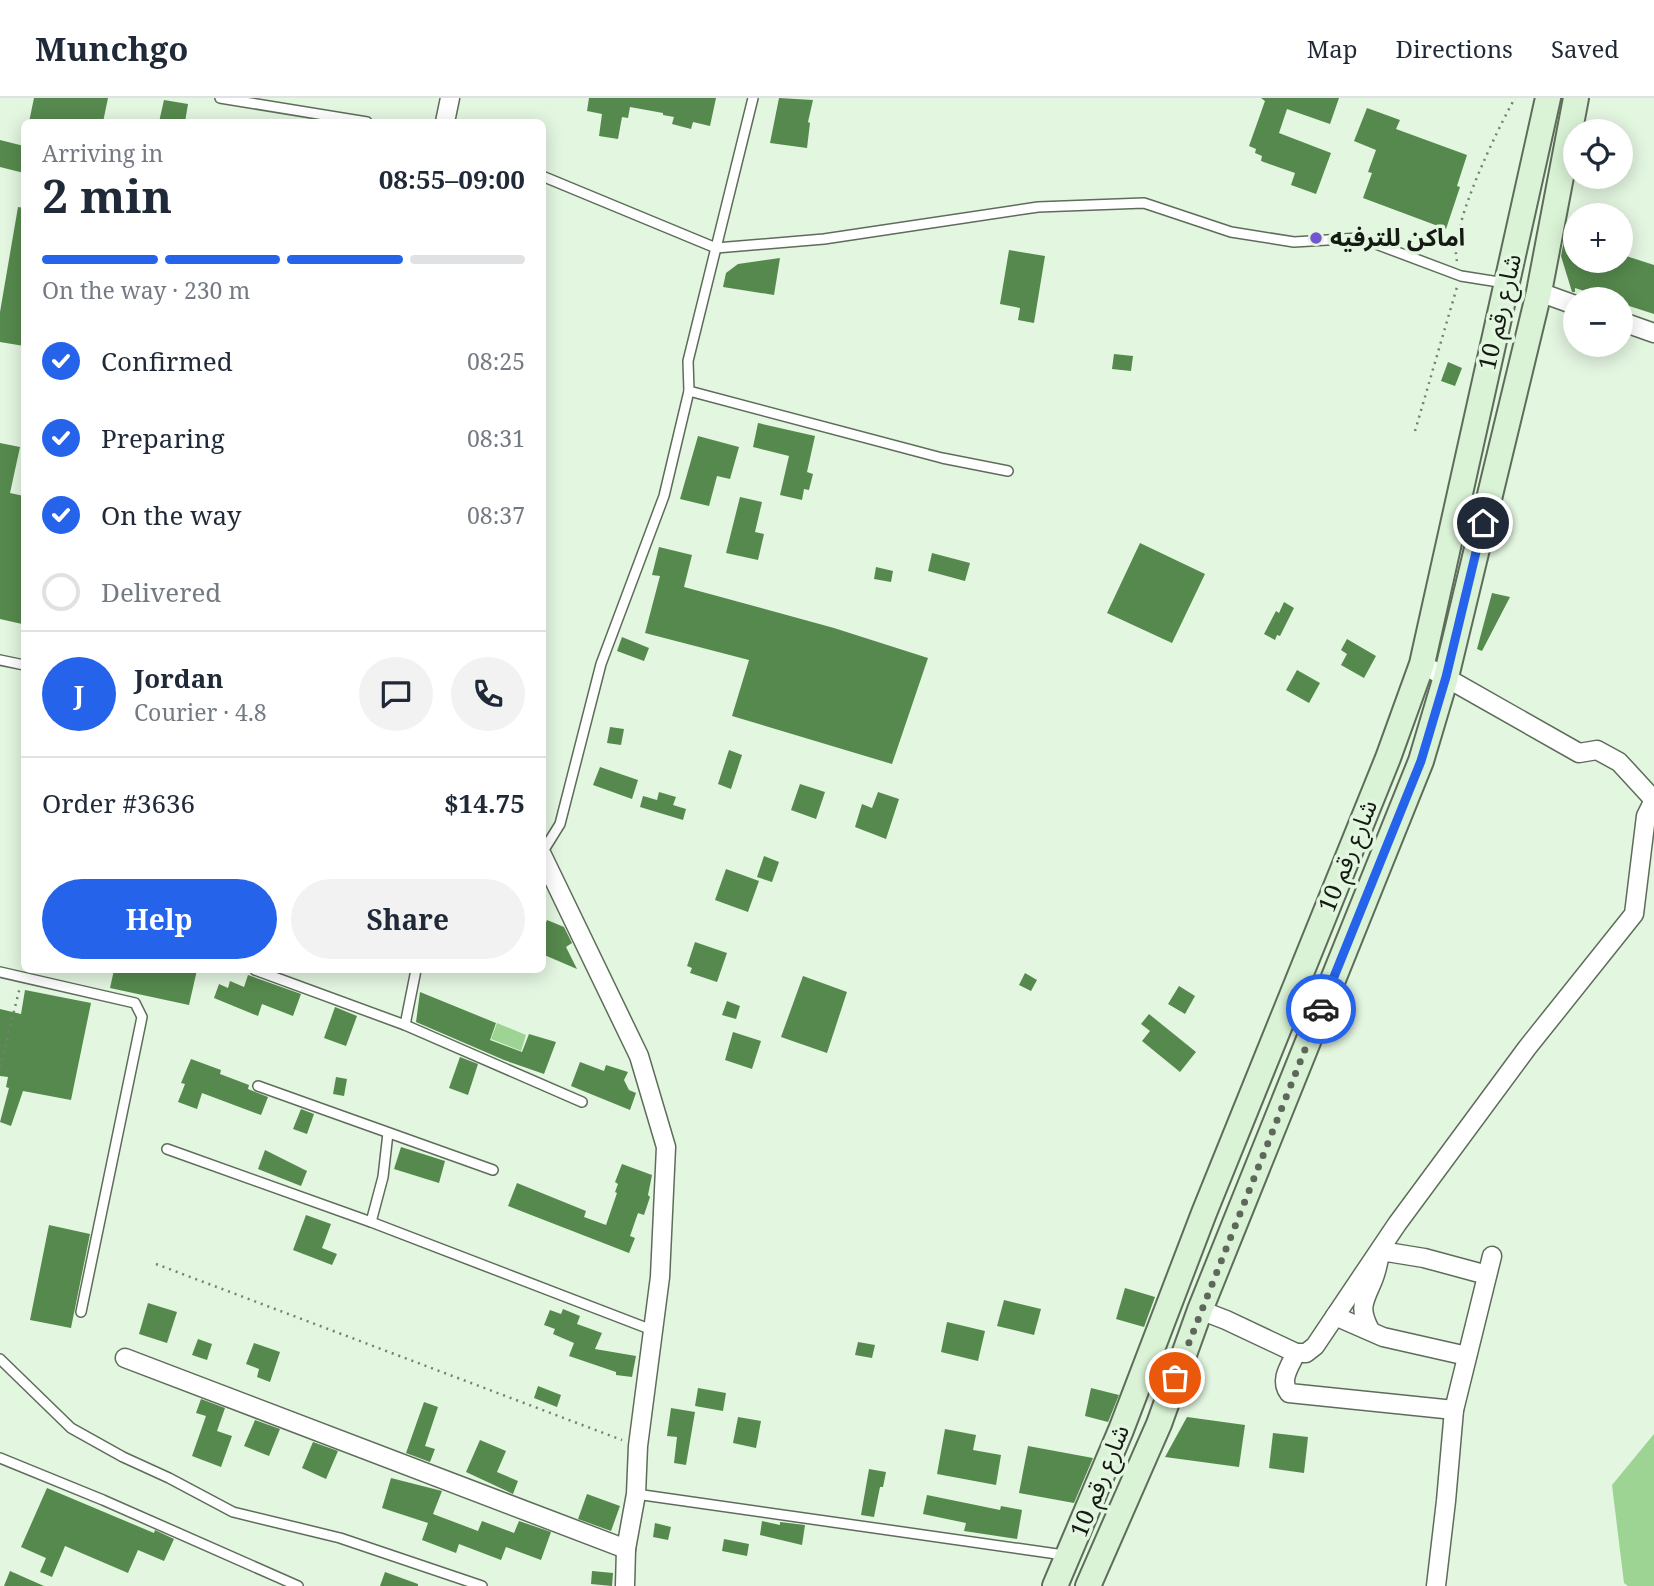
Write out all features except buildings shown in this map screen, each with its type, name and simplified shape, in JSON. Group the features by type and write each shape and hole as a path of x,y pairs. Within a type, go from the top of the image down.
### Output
{"main road":[{"name":"شارع رقم 10","path":"1055,1586 1144,1371 1203,1213 1388,758 1422,664 1548,98"},
{"name":"شارع رقم 10","path":"1088,1586 1159,1424 1200,1310 1421,761 1446,677 1539,292 1576,98"}],"street":[{"path":"446,119 450,98"},
{"path":"1539,292 1563,301"},
{"path":"1633,326 1654,333"},
{"path":"1200,1310 1296,1353 1310,1352 1397,1224 1527,1048 1634,914 1646,816 1654,800 1619,762 1597,750 1579,754 1422,664"},
{"path":"546,862 639,1056 666,1147 660,1277 638,1446 635,1494 626,1549 625,1586"},
{"path":"1381,1251 1424,1258 1487,1275"},
{"path":"1370,1330 1363,1318 1363,1301 1374,1278 1381,1251"},
{"path":"1436,1586 1447,1501 1454,1410 1492,1256"},
{"path":"1335,1316 1383,1337 1467,1356"},
{"path":"1296,1353 1284,1380 1289,1393 1454,1410"},
{"path":"125,1358 626,1549"}],"lane":[{"path":"220,98 349,119"},
{"path":"546,848 561,824 601,664 664,496 689,391 688,361 753,98"},
{"path":"546,178 716,248 824,239 1038,207 1144,203 1244,234 1294,242 1360,238 1461,276 1507,284"},
{"path":"689,391 942,458 1008,471"},
{"path":"0,660 21,664"},
{"path":"0,972 135,1003 142,1017 81,1312"},
{"path":"263,973 405,1026 582,1102"},
{"path":"405,1026 415,973"},
{"path":"258,1086 493,1170"},
{"path":"371,1222 383,1177 388,1133"},
{"path":"167,1149 371,1222 652,1330"},
{"path":"0,1359 71,1428 233,1512 340,1538 482,1586"},
{"path":"0,1458 298,1586"},
{"path":"635,1494 1069,1556"}],"path":[{"path":"0,1067 23,977"},
{"path":"156,1264 638,1446"}],"shaded area":[{"path":"497,1023 526,1035 521,1051 491,1039"},
{"path":"1654,1434 1654,1586 1628,1586 1624,1583 1612,1485"}],"way so far":[{"path":"1175,1378 1321,1009"}],"place":[{"name":"اماكن للترفيه","path":"1316,238"}],"route":[{"path":"1321,1009 1421,761 1446,677 1483,523"}]}
